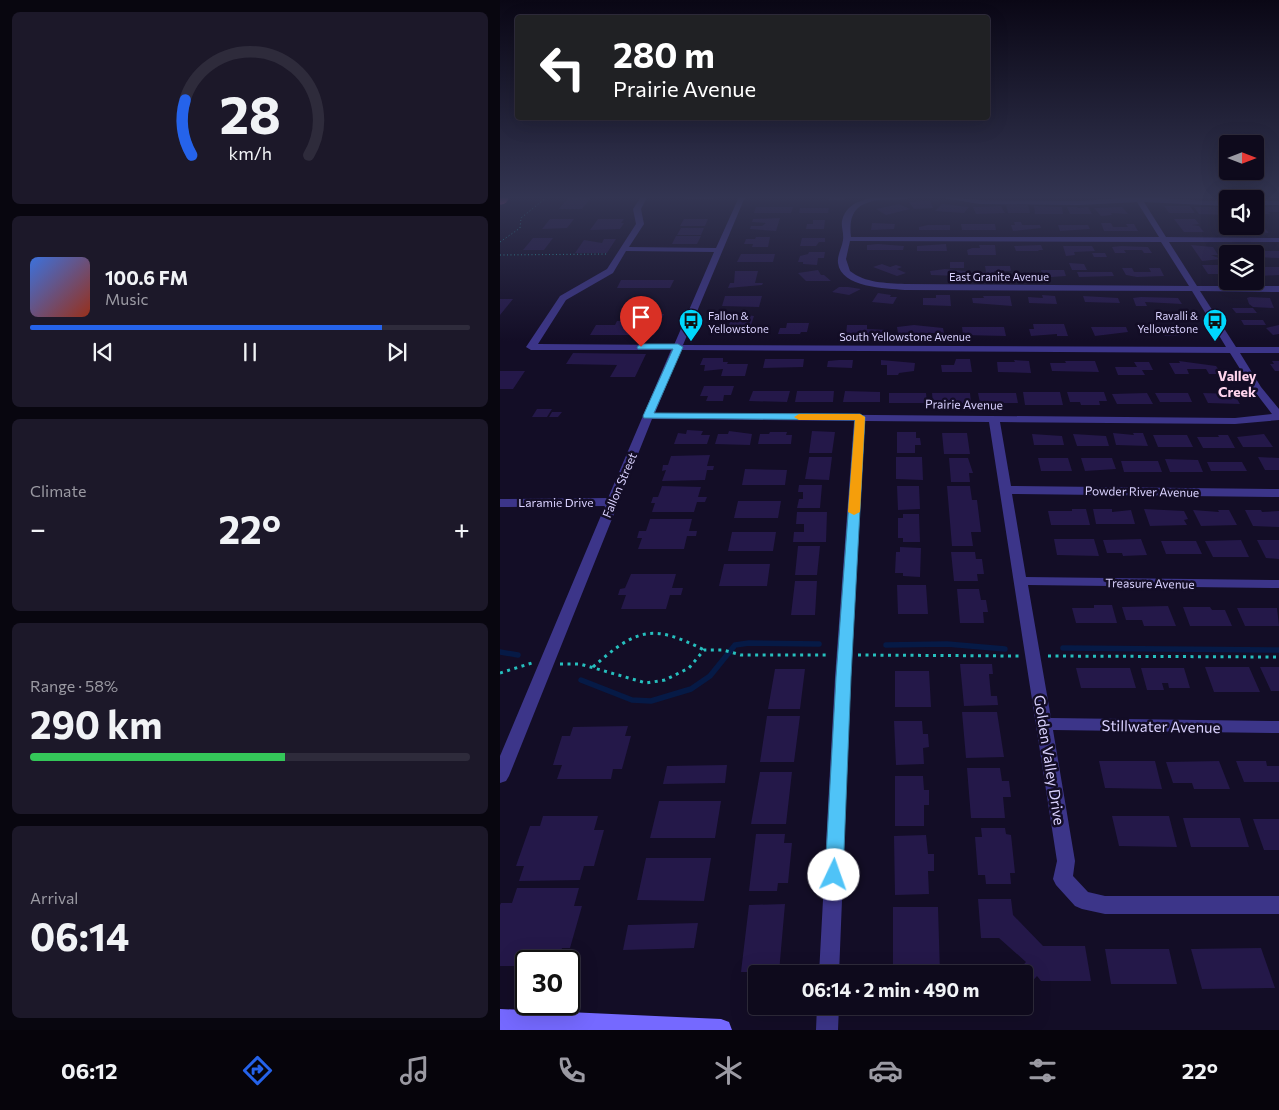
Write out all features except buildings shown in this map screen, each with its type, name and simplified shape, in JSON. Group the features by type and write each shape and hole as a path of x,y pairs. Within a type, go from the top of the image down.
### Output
{"street":[{"path":"624,252 628,245"},
{"name":"Fallon Street","path":"500,776 612,502 722,245"},
{"name":"East Granite Avenue","path":"846,245 842,260 843,268 851,277 864,282 885,286 1279,288"},
{"path":"1168,245 1257,388 1279,417"},
{"path":"624,252 720,250"},
{"name":"South Yellowstone Avenue","path":"624,252 610,271 563,298 531,346 1279,350"},
{"name":"Prairie Avenue","path":"648,416 1235,421 1279,417"},
{"path":"829,965 845,655 860,417"},
{"name":"Golden Valley Drive","path":"994,419 1066,860 1063,879 1082,900 1105,904 1279,905"},
{"name":"Powder River Avenue","path":"1006,490 1279,493"},
{"name":"Laramie Drive","path":"500,502 612,502"},
{"name":"Treasure Avenue","path":"1021,581 1279,584"},
{"name":"Stillwater Avenue","path":"1044,724 1279,727"},
{"path":"827,1030 828,1015"},
{"path":"500,1020 721,1030"}],"path":[{"path":"500,255 624,252"},
{"path":"593,668 616,646 632,635 651,631 690,642 704,650 722,650 741,656 1279,657"},
{"path":"500,672 531,663 580,664 646,683 665,680 689,668 704,650"}],"waterway":[{"path":"581,680 632,700 651,701 691,689 710,676 735,645 749,643 819,644"},
{"path":"886,645 947,644 1005,649"},
{"path":"1063,648 1279,650"},
{"path":"500,652 518,655"}],"slow traffic":[{"path":"799,417 860,417 854,512"}],"place":[{"name":"Fallon & Yellowstone","path":"691,342"},
{"name":"Ravalli & Yellowstone","path":"1215,342"}],"district":[{"name":"Valley Creek","path":"1237,384"}],"route":[{"path":"641,347 678,347 648,416 860,417 834,875"}]}
